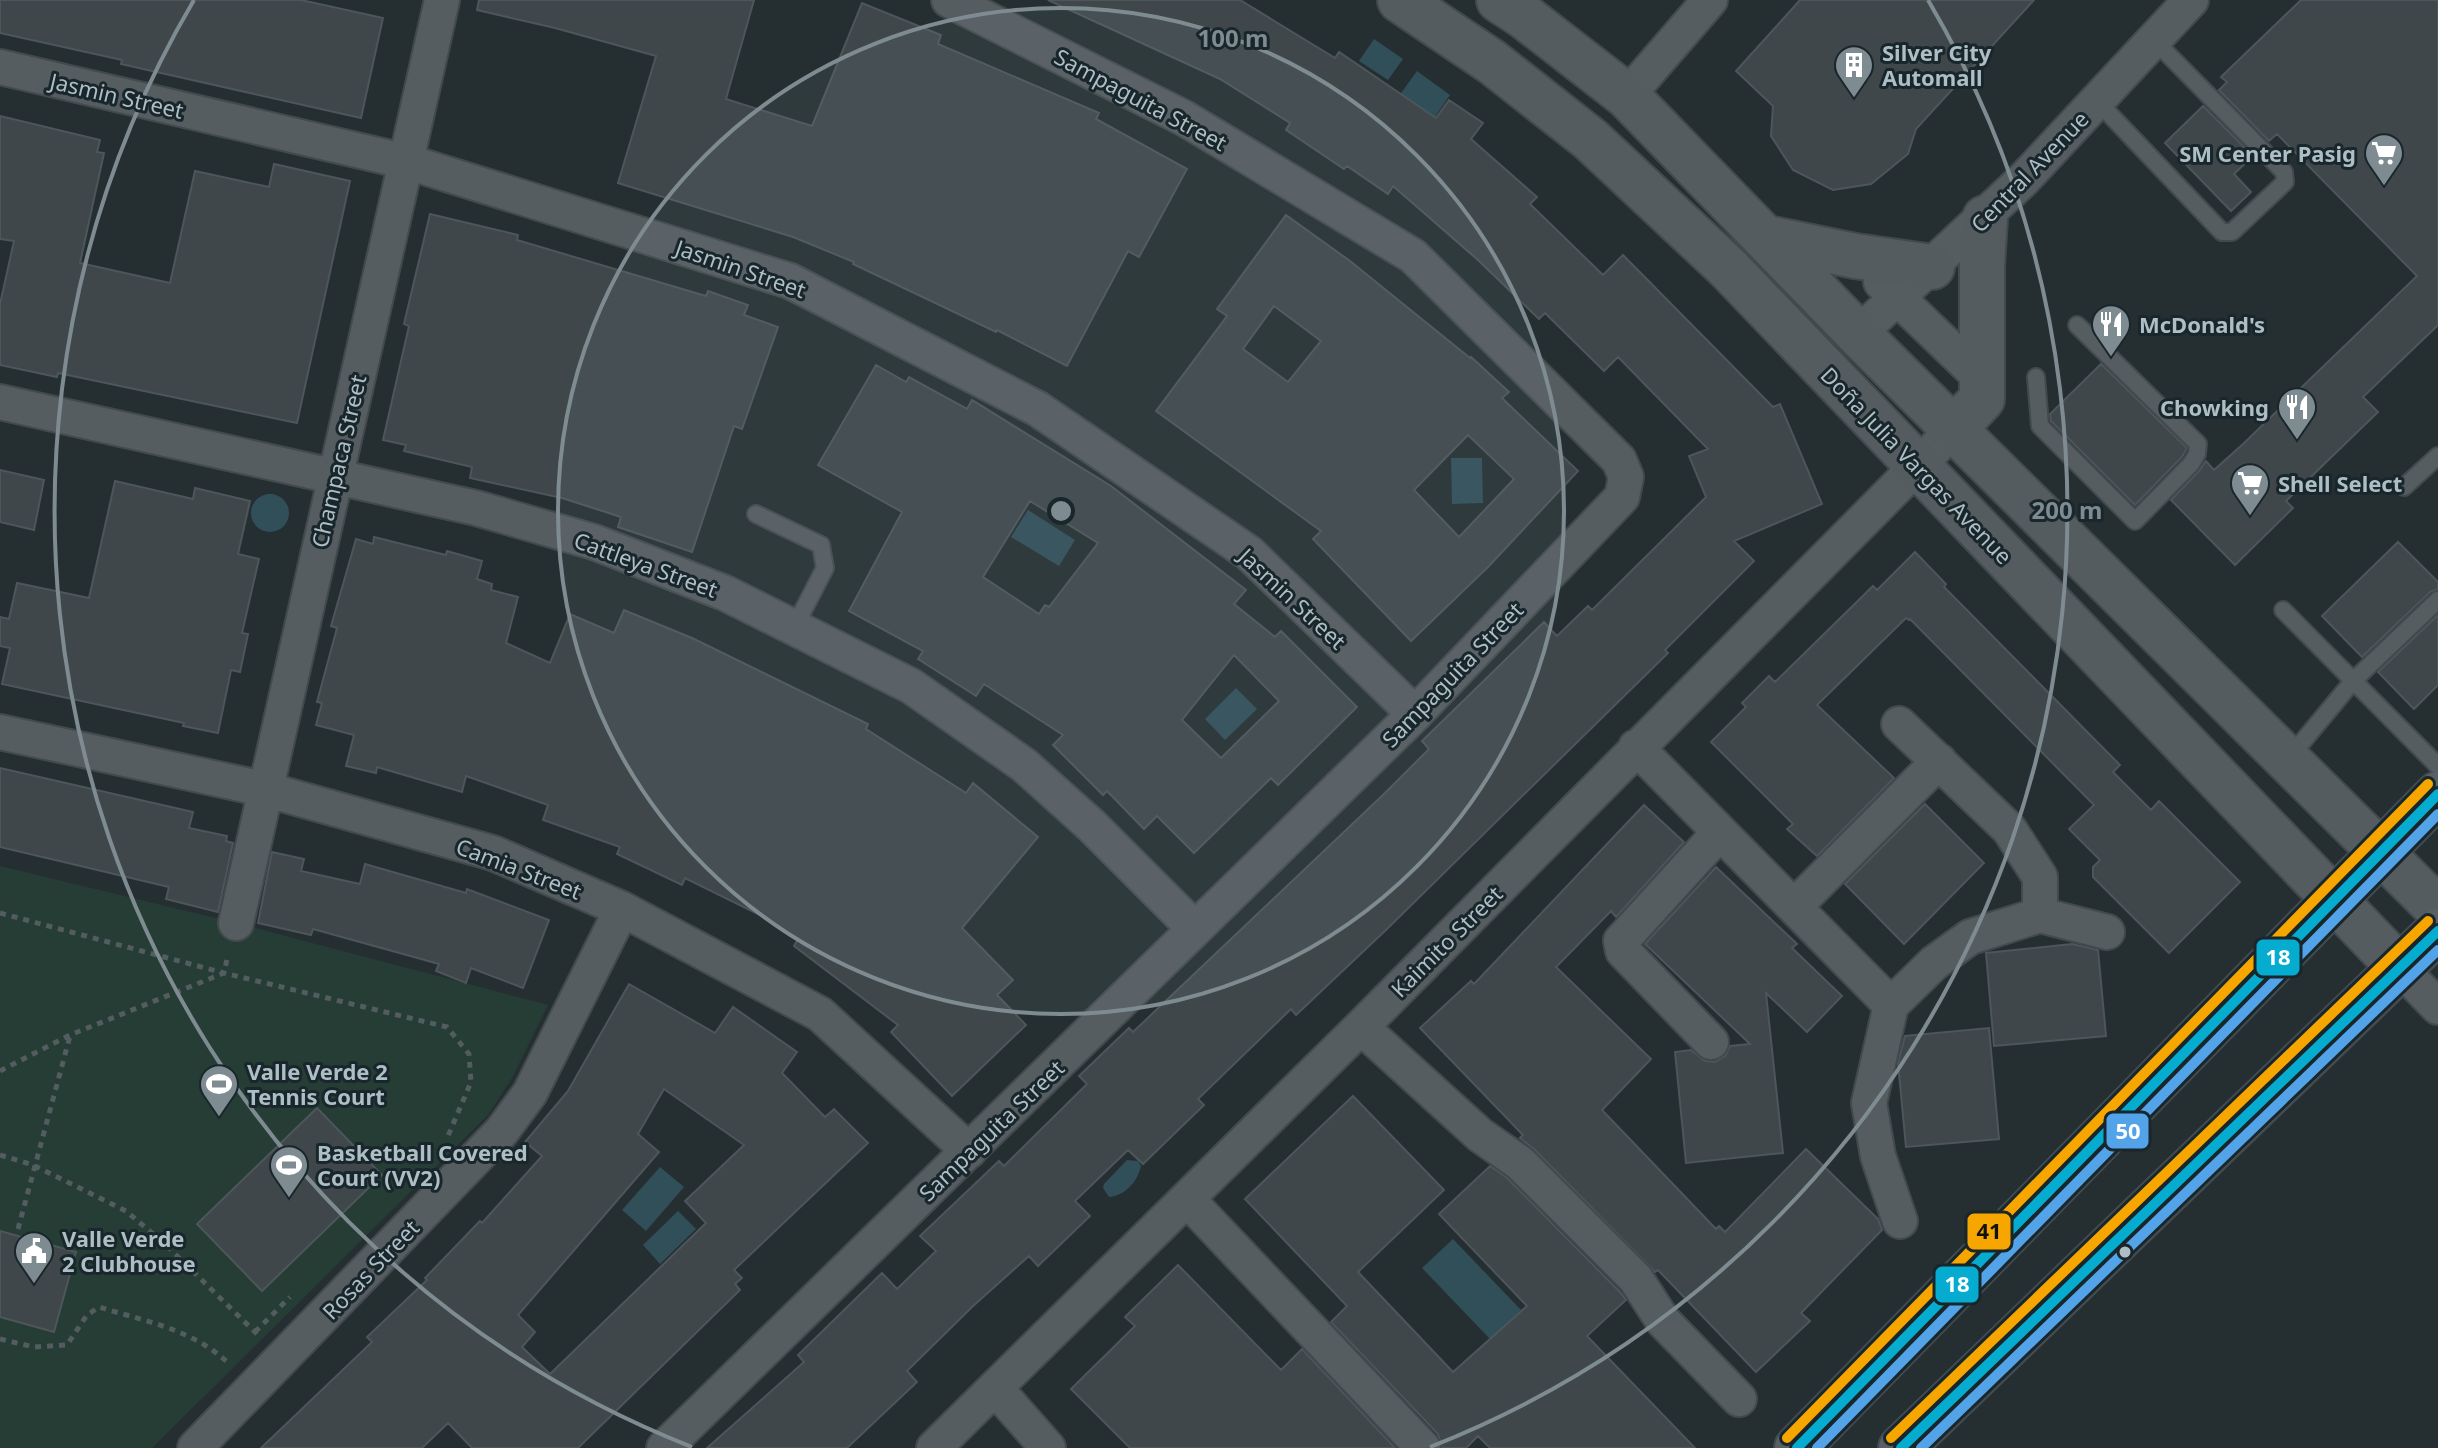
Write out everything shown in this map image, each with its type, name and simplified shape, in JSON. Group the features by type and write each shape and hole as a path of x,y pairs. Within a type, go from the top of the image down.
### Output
{"main road":[{"name":"Doña Julia Vargas Avenue","path":"1400,0 1492,62 1590,139 1728,268 2400,968"},
{"path":"1499,0 1627,96 1858,334 2438,909"},
{"path":"1954,429 1982,399 1985,218"},
{"path":"1767,238 1855,256 1932,267"},
{"path":"1797,1448 2438,794"},
{"path":"1901,1448 2438,931"}],"street":[{"name":"Champaca Street","path":"236,923 442,0"},
{"name":"Sampaguita Street","path":"664,1448 1415,714 1622,497 1626,477 1619,460 1413,256 1184,118 949,0"},
{"path":"1627,96 1710,0"},
{"name":"Central Avenue","path":"1858,334 1985,218 2191,0"},
{"name":"Jasmin Street","path":"0,67 408,162 790,281 1038,409 1249,553 1415,714"},
{"path":"1855,256 1982,379"},
{"name":"Cattleya Street","path":"0,402 476,508 594,542 725,593 911,686 1024,765 1092,826 1195,929"},
{"name":"Kaimito Street","path":"934,1448 1361,1027 1954,429"},
{"path":"1899,724 2009,829 2040,877 2040,915"},
{"name":"Camia Street","path":"0,732 264,789 493,853 622,909 820,1014 969,1151"},
{"path":"1636,747 1891,1005"},
{"path":"1794,907 1939,761"},
{"path":"1711,1042 1623,951 1621,941 1720,832"},
{"name":"Rosas Street","path":"195,1448 502,1131 530,1093 622,909"},
{"path":"1900,1221 1878,1156 1869,1103 1891,1005 1934,963 1970,937 2040,915 2107,932"},
{"path":"2400,968 2438,1007"},
{"path":"1361,1027 1480,1135 1520,1163 1636,1279 1663,1321 1739,1399"},
{"path":"1187,1199 1423,1448"},
{"path":"995,1388 1048,1448"}],"lane":[{"path":"2097,101 2222,232 2232,232 2285,182 2284,172 2154,40"},
{"path":"2036,377 2040,426 2135,521 2191,464 2198,444 2077,325"},
{"path":"2404,487 2438,456"},
{"path":"756,514 821,545 825,568 794,628"},
{"path":"2288,759 2353,681 2438,600"},
{"path":"2283,610 2438,766"}],"path":[{"path":"0,913 224,973 447,1027 469,1054 471,1082 447,1140"},
{"path":"224,973 236,923"},
{"path":"0,1071 70,1035 224,973"},
{"path":"18,1229 70,1035"},
{"path":"0,1155 33,1165 126,1211 165,1244 283,1359"},
{"path":"255,1332 300,1287"},
{"path":"0,1339 34,1347 67,1345 87,1315 99,1307 184,1334 220,1354 254,1389"}],"green space":[{"path":"0,866 236,923 548,1005 512,1078 488,1115 152,1448 0,1448"}],"water":[{"path":"1374,39 1403,59 1388,80 1359,61"},
{"path":"1417,71 1450,95 1430,124 1396,100"},
{"path":"1451,458 1482,458 1483,503 1452,504"},
{"path":"270,494 283,500 289,513 283,526 270,532 257,526 251,513 257,500"},
{"path":"1028,510 1075,540 1059,566 1011,537"},
{"path":"1236,688 1257,709 1225,740 1205,719"},
{"path":"1127,1160 1138,1161 1141,1166 1137,1177 1125,1191 1109,1197 1104,1184"},
{"path":"660,1167 684,1187 646,1231 622,1210"},
{"path":"678,1211 696,1229 660,1264 643,1245"},
{"path":"1453,1239 1521,1310 1490,1339 1422,1268"}],"building":[{"path":"0,0 301,0 383,18 361,118 121,64 122,60 0,33"},
{"path":"479,0 754,0 726,99 812,126 862,3 941,35 938,44 1099,113 1096,119 1187,169 1139,257 1128,251 1067,366 854,262 793,237 618,183 656,56 477,10"},
{"path":"1048,0 1240,0 1335,58 1339,52 1436,118 1449,100 1483,123 1471,139 1537,197 1530,204 1603,275 1623,255 1773,407 1780,404 1822,504 1734,541 1754,561 1665,650 1668,653 1387,929 1296,1015 1291,1009 1198,1099 1204,1105 1143,1164 1128,1150 1075,1201 1090,1216 1038,1266 1029,1256 972,1307 907,1371 917,1382 847,1448 707,1448 804,1362 798,1355 882,1273 897,1289 936,1251 920,1236 999,1161 1004,1166 1087,1084 1079,1076 1129,1028 1133,1032 1385,793 1429,749 1422,741 1544,622 1557,636 1588,606 1592,610 1706,497 1689,456 1708,449 1618,357 1604,371 1545,313 1539,319 1478,260 1393,186 1388,194 1347,166 1344,169 1286,130 1290,123 1220,79"},
{"name":"Silver City Automall","path":"1800,0 2034,0 1916,129 1908,154 1871,184 1833,190 1793,170 1771,136 1773,106 1736,71"},
{"name":"SM Center Pasig","path":"2301,0 2438,0 2438,325 2363,397 2378,412 2286,501 2293,508 2235,565 2171,500 2206,461 2214,470 2243,444 2417,276 2277,134 2269,141 2219,90 2227,82 2221,77"},
{"path":"2203,106 2253,156 2234,174 2251,192 2231,211 2165,143"},
{"path":"0,116 100,140 97,152 104,153 80,263 170,283 195,171 269,187 274,164 350,181 297,423 58,373 57,377 0,365 0,304 14,241 0,239"},
{"path":"430,214 518,235 517,240 706,296 708,291 748,305 744,315 778,327 742,429 734,426 692,552 618,527 621,517 562,498 470,478 472,467 404,451 406,445 383,440 409,326 404,324"},
{"path":"1286,215 1350,261 1471,357 1509,392 1502,398 1578,471 1488,567 1411,641 1313,539 1321,531 1156,411 1227,316 1217,309","holes":["1274,306 1321,341 1288,382 1243,349","1468,435 1514,479 1459,537 1414,490"]},
{"path":"2101,364 2187,448 2135,505 2051,421 2050,414"},
{"path":"876,365 906,382 909,377 967,409 972,400 1111,486 1246,590 1234,604 1275,637 1281,631 1357,707 1278,785 1271,778 1194,853 1157,816 1144,829 1107,791 1103,795 1053,745 1063,735 984,684 976,696 918,659 923,651 849,611 902,512 818,465","holes":["1030,501 1098,543 1049,607 1045,605 1039,614 983,577","1234,655 1279,701 1221,758 1182,720"]},
{"path":"0,470 44,480 34,530 0,522"},
{"path":"115,481 193,499 195,488 250,501 238,554 259,559 242,633 248,634 240,672 231,670 218,733 2,684 10,648 0,646 0,617 9,619 17,583 89,598"},
{"path":"374,537 482,561 477,579 492,584 491,590 518,597 506,643 550,663 570,614 614,633 624,610 692,638 868,724 866,729 966,793 973,783 1038,837 962,928 1013,980 997,995 1026,1025 952,1096 891,1032 898,1025 794,946 798,939 764,917 685,878 682,885 617,854 620,847 543,820 548,805 466,776 462,792 377,767 376,773 346,766 354,735 316,725 322,703 317,702 337,628 331,626 356,539 373,544"},
{"path":"2398,542 2438,582 2438,589 2430,592 2362,657 2322,616"},
{"path":"1915,552 1946,584 1944,587 2120,765 2113,772 2151,810 2159,801 2240,882 2169,953 2093,877 2093,867 2100,860 2069,829 2094,805 1910,619 1906,618 1817,705 1894,778 1817,856 1787,829 1793,824 1711,742 1746,707 1742,703 1769,676 1775,682 1873,586 1877,590"},
{"path":"2438,615 2438,685 2414,709 2378,672"},
{"path":"0,768 193,812 189,828 227,836 226,841 233,843 218,912 166,899 169,887 0,847"},
{"path":"1925,804 1984,863 1904,944 1845,884"},
{"path":"1644,805 1684,842 1616,917 1611,911 1556,967 1651,1059 1602,1110 1716,1229 1719,1226 1725,1232 1806,1149 1878,1219 1882,1230 1801,1313 1810,1321 1756,1372 1658,1270 1655,1272 1520,1138 1523,1135 1420,1028 1471,981 1474,984"},
{"path":"272,852 304,859 301,871 360,884 365,864 466,893 467,889 549,920 523,988 471,968 466,983 436,971 439,964 313,929 311,935 258,923"},
{"path":"1716,867 1797,944 1792,948 1842,996 1807,1032 1766,993 1783,1153 1686,1163 1675,1052 1691,1050 1705,1061 1715,1062 1725,1056 1730,1046 1750,1044 1645,944"},
{"path":"2072,944 2098,950 2106,1036 1994,1046 1986,953"},
{"path":"629,984 715,1033 733,1007 797,1052 782,1073 825,1117 834,1109 868,1143 734,1270 742,1278 735,1284 740,1290 578,1448 472,1448 448,1423 422,1448 261,1448 372,1342 367,1337 427,1280 425,1278 480,1221 482,1223 542,1156 525,1142 568,1091","holes":["664,1089 744,1145 685,1201 706,1223 550,1374 522,1347 535,1332 518,1315 659,1152 638,1134"]},
{"path":"1989,1028 1999,1139 1906,1147 1898,1063 1905,1036"},
{"path":"1353,1096 1444,1190 1358,1272 1453,1372 1527,1306 1439,1214 1490,1166 1507,1178 1626,1300 1587,1336 1695,1448 1490,1448 1478,1436 1466,1448 1442,1448 1438,1434 1331,1322 1347,1306 1245,1199"},
{"name":"Basketball Covered Court (VV2)","path":"317,1108 382,1175 262,1291 197,1224"},
{"name":"Valle Verde 2 Clubhouse","path":"0,1231 76,1252 54,1332 0,1317"},
{"path":"1178,1265 1281,1370 1302,1349 1395,1448 1130,1448 1071,1389 1135,1326 1125,1317"}],"transit line":[{"name":"41","path":"1787,1438 2428,784"},
{"name":"18","path":"1797,1448 2438,794"},
{"name":"50","path":"1817,1448 2438,814"},
{"name":"41","path":"1891,1438 2428,921"},
{"name":"18","path":"1901,1448 2438,931"},
{"name":"50","path":"1921,1448 2438,950"}],"place":[{"name":"Silver City Automall","path":"1854,99"},
{"name":"SM Center Pasig","path":"2384,187"},
{"name":"McDonald's","path":"2111,358"},
{"name":"Chowking","path":"2297,441"},
{"name":"Shell Select","path":"2250,517"},
{"name":"Valle Verde 2 Tennis Court","path":"219,1118"},
{"name":"Basketball Covered Court (VV2)","path":"289,1199"},
{"name":"Valle Verde 2 Clubhouse","path":"34,1285"}]}
